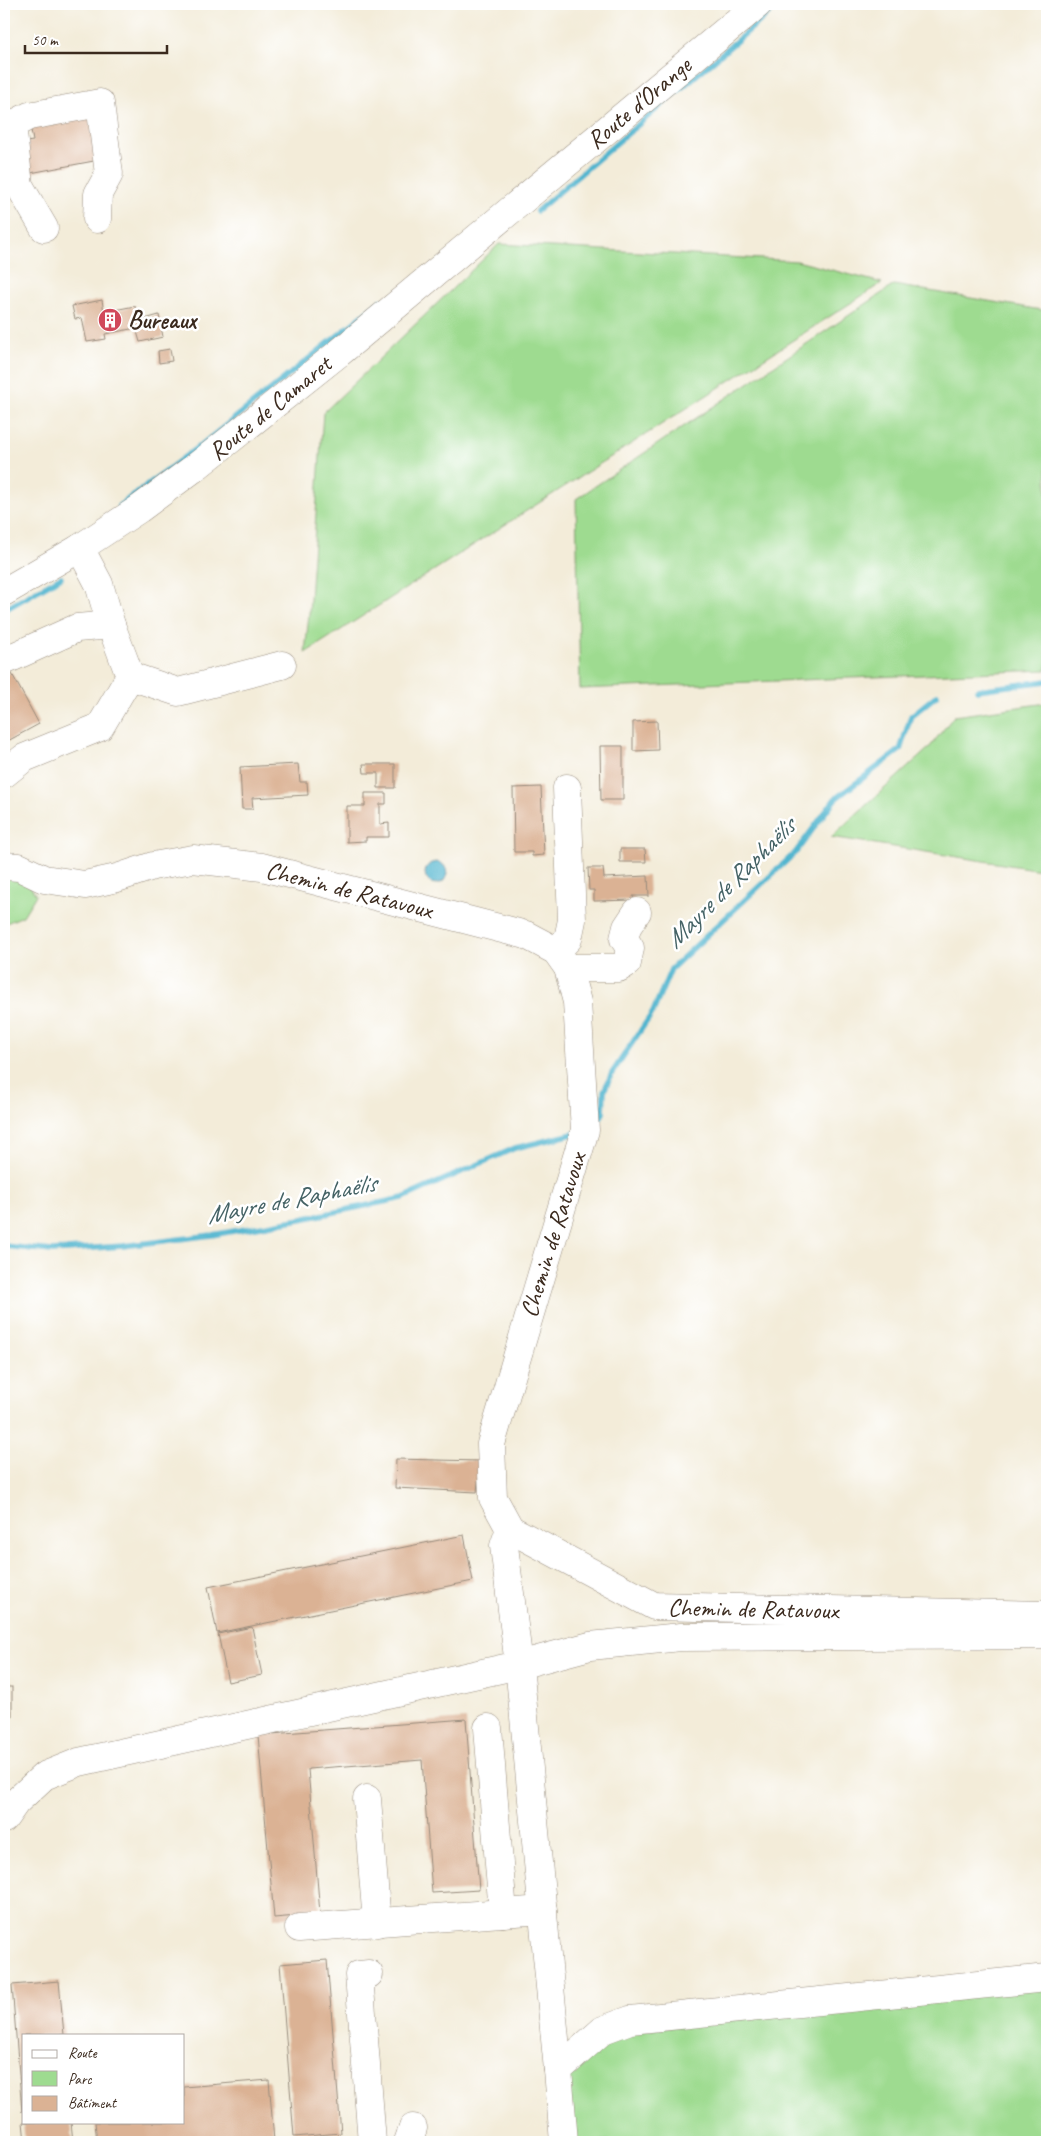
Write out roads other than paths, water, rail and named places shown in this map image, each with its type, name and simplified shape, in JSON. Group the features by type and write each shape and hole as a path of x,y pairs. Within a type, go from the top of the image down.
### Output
{"street":[{"name":"Route d'Orange","path":"520,202 758,4"},
{"path":"44,228 19,185 12,125 29,116 100,103 110,174 98,194 97,219"},
{"name":"Route de Camaret","path":"4,592 80,548 197,466 339,353 520,202"},
{"path":"80,548 99,584 111,625 130,676"},
{"path":"4,661 77,628 111,625"},
{"path":"130,676 178,692 282,665"},
{"path":"4,774 24,758 100,727 130,676"},
{"path":"567,788 572,920 562,959 619,968 628,963 630,948 624,939 627,927 636,912"},
{"name":"Chemin de Ratavoux","path":"4,866 18,867 44,879 85,885 117,878 154,866 193,859 262,867 526,935 562,959 577,1002 585,1130 491,1444 493,1498 510,1529 654,1606 1047,1615"},
{"path":"510,1529 504,1546 519,1665 564,2142"},
{"path":"4,1819 16,1802 44,1776 79,1762 519,1665 590,1646 681,1637 1047,1635"},
{"path":"488,1728 502,1913"},
{"path":"367,1799 377,1922"},
{"path":"299,1928 543,1910"},
{"path":"369,1974 359,1975 372,2142"},
{"path":"558,2070 603,2030 630,2020 1047,1978"}],"water":[{"path":"432,862 440,862 447,869 447,877 440,884 432,884 425,877 425,869"}],"waterway":[{"path":"537,211 780,4"},
{"path":"119,506 205,442 381,301"},
{"path":"4,610 61,577"},
{"name":"Mayre de Raphaëlis","path":"977,690 1047,681"},
{"name":"Mayre de Raphaëlis","path":"595,1126 603,1113 604,1091 612,1073 653,1012 671,969 796,852 835,799 900,750 911,716 937,695"},
{"name":"Mayre de Raphaëlis","path":"4,1246 52,1251 123,1246 212,1235 306,1218 403,1198 515,1148 573,1134"}],"place":[{"name":"Bureaux","path":"110,320"}]}
